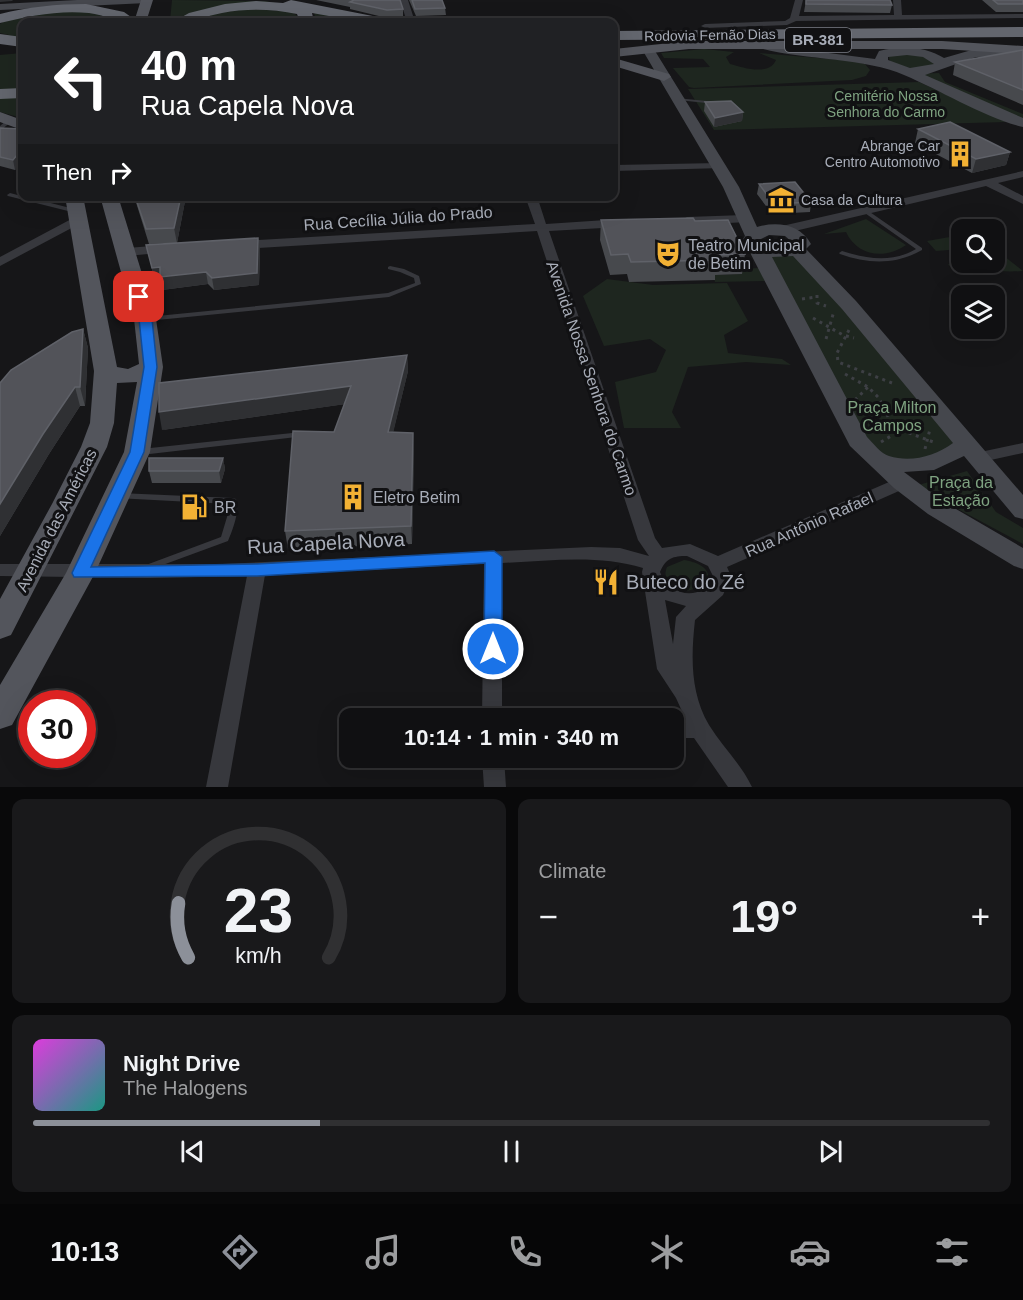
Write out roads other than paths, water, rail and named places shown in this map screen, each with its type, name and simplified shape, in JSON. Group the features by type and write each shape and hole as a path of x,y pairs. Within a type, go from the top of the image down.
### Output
{"highway":[{"path":"271,0 363,18"},
{"path":"191,18 207,12 254,5 303,11 307,18"},
{"path":"0,19 19,13 71,8 107,12 122,18"},
{"name":"Rodovia Fernão Dias","path":"618,36 960,33 1020,24"},
{"name":"Rodovia Fernão Dias","path":"618,43 1023,38"},
{"path":"0,39 18,41"},
{"path":"0,44 18,42"},
{"path":"618,43 689,45"},
{"path":"0,50 18,49"},
{"path":"0,94 18,93"}],"main road":[{"path":"141,18 147,0"},
{"path":"618,53 689,45 942,45 1023,51"},
{"path":"618,63 664,77"},
{"path":"0,715 80,573 137,452 151,367 145,319 111,201"},
{"path":"76,209 116,219"},
{"name":"Avenida das Américas","path":"0,627 94,447 102,423 106,371 93,327 76,209"},
{"path":"106,371 115,376 129,377 151,367"}],"street":[{"path":"0,7 147,0"},
{"path":"404,0 410,18"},
{"path":"794,19 799,0"},
{"path":"897,0 898,18"},
{"path":"990,16 1020,24"},
{"name":"Rodovia Fernão Dias","path":"705,26 787,23 794,19 990,16 1020,24"},
{"name":"Rodovia Fernão Dias","path":"763,45 789,52 885,64 1023,123"},
{"path":"649,51 731,187 744,219 858,441 927,466 947,460 962,450"},
{"path":"885,64 880,57 883,54 907,51 934,57 939,66 958,82 1023,111"},
{"path":"902,70 922,71 975,53 1023,51"},
{"path":"618,168 719,166"},
{"path":"755,241 759,231 779,230 1023,174"},
{"path":"987,182 1023,201"},
{"path":"731,187 767,225 795,235 799,245 962,450 1023,512"},
{"name":"Avenida Nossa Senhora do Carmo","path":"532,201 655,567 667,669 685,694 700,729 741,787"},
{"path":"0,262 76,209"},
{"path":"755,241 774,252 799,245 823,226 850,214"},
{"path":"676,221 744,219"},
{"name":"Rua Cecília Júlia do Prado","path":"221,246 540,226 631,223"},
{"path":"126,252 174,249"},
{"path":"902,483 962,450 1023,448"},
{"path":"879,450 902,483 936,508 1023,560"},
{"name":"Rua Antônio Rafael","path":"717,564 902,483"},
{"path":"690,550 707,556 717,564 722,583 711,596 690,601 678,599 659,589 655,567 672,551 690,550"},
{"name":"Rua Capela Nova","path":"0,570 80,573 257,570 494,557 620,554 655,567"},
{"path":"492,708 494,557"},
{"path":"217,787 257,570"},
{"name":"Avenida Nossa Senhora do Carmo","path":"685,694 682,650 686,617 711,596"},
{"path":"684,729 700,729"},
{"path":"494,768 495,787"}],"lane":[{"path":"678,99 707,102 719,109"},
{"path":"10,195 18,197"},
{"path":"32,201 76,209"},
{"path":"842,253 866,260 897,259 920,249 864,210"},
{"path":"145,319 389,295 418,284 417,277 402,270 390,268"},
{"path":"137,452 314,433"},
{"path":"118,496 233,501 234,507 225,539 138,572"}],"place":[{"name":"Abrange Car Centro Automotivo","path":"960,154"},
{"name":"Casa da Cultura","path":"781,200"},
{"name":"Teatro Municipal de Betim","path":"668,254"},
{"name":"Eletro Betim","path":"353,497"},
{"name":"BR","path":"194,507"},
{"name":"Buteco do Zé","path":"606,582"}],"park label":[{"name":"Cemitério Nossa Senhora do Carmo","path":"886,104"},
{"name":"Praça Milton Campos","path":"892,416"},
{"name":"Praça da Estação","path":"961,491"}]}
